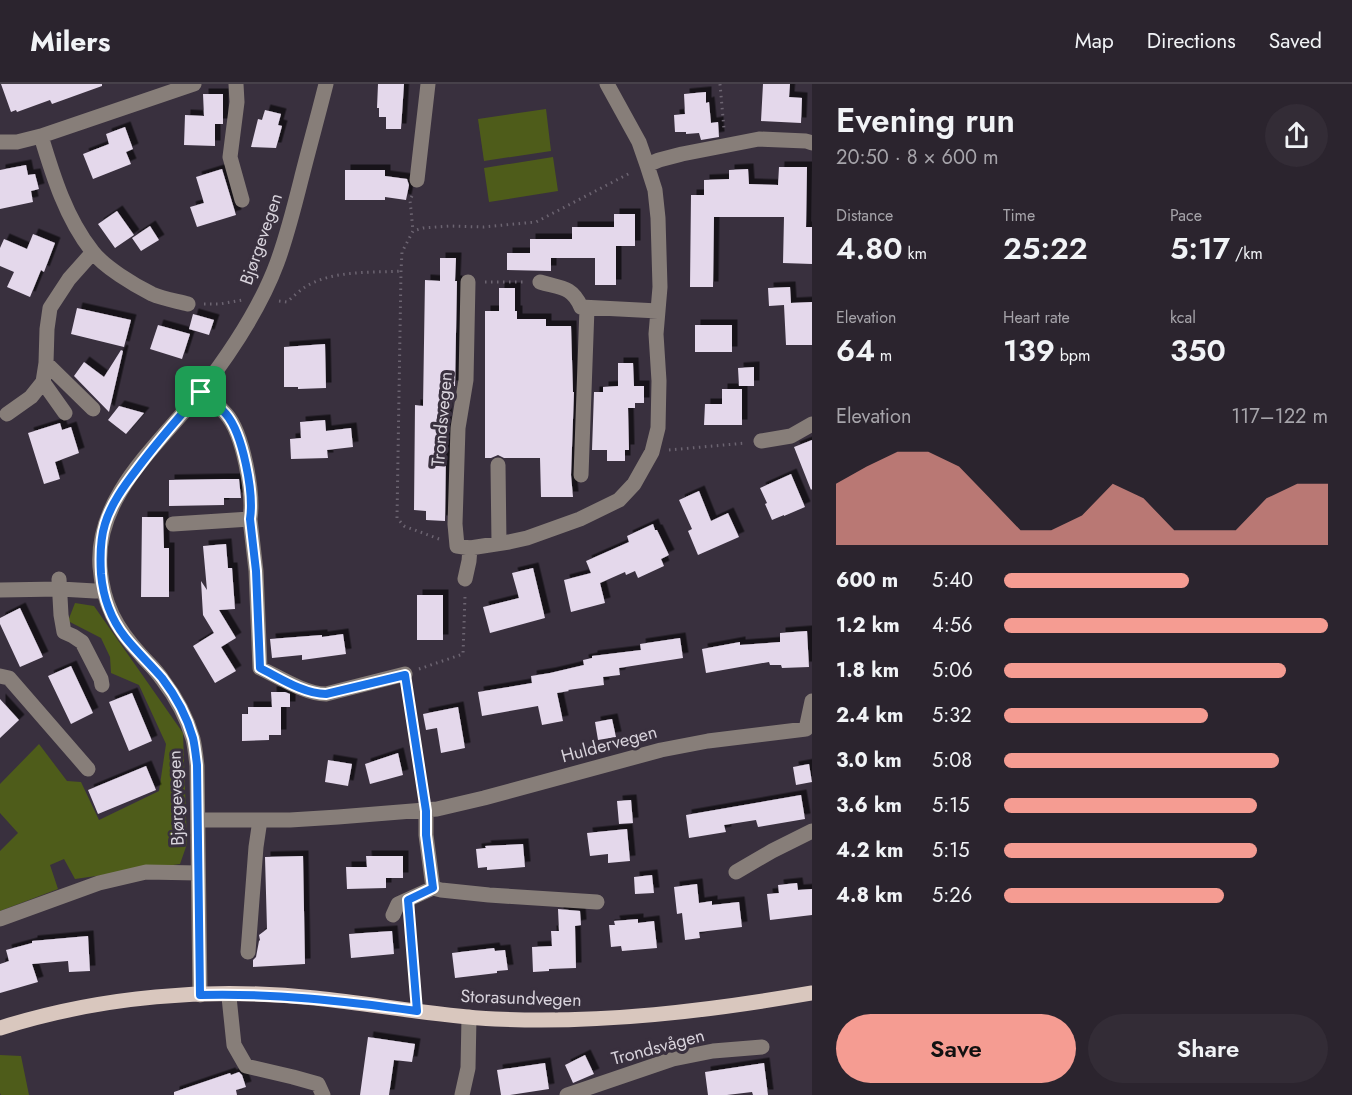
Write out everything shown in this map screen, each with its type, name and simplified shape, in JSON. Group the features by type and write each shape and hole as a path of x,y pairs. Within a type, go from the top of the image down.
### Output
{"main road":[{"name":"Storasundvegen","path":"0,1028 100,1004 146,998 200,995 312,998 469,1017 532,1020 587,1019 696,1010 812,993"}],"street":[{"path":"0,142 17,142 41,136 194,84"},
{"path":"236,84 237,102 230,157 242,200"},
{"name":"Bjørgevegen","path":"200,995 197,765 193,738 183,713 162,678 123,635 107,606 100,564 101,541 111,507 124,486 151,450 201,392 247,325 261,299 277,264 289,227 326,84"},
{"path":"417,180 429,84"},
{"path":"465,579 470,548 527,538 580,519 619,500 634,484 652,452 658,428 659,381 656,334 660,287 655,190 639,142 607,84"},
{"path":"41,136 61,196 75,225 93,252 119,274 154,294 188,304"},
{"path":"647,165 659,160 759,139 812,143"},
{"path":"7,414 31,397 43,382 50,308 69,279 93,252"},
{"name":"Trondsvegen","path":"468,282 466,380 458,428 455,524 457,546 470,548"},
{"path":"540,282 570,291 576,296 581,308 658,310"},
{"path":"581,475 587,308"},
{"path":"46,363 93,410"},
{"path":"43,382 65,413"},
{"path":"201,392 227,415 240,441 249,475 260,668 319,694 405,675"},
{"path":"761,441 791,436 812,424"},
{"path":"498,465 499,543"},
{"path":"173,524 250,519"},
{"path":"0,590 59,584 95,591 103,590"},
{"path":"59,584 64,632 82,642 102,685"},
{"path":"0,676 9,678 88,769"},
{"name":"Huldervegen","path":"198,820 338,818 426,811 484,798 661,750 708,741 809,732 812,701"},
{"path":"426,811 426,835 433,888"},
{"path":"248,952 260,820"},
{"path":"736,872 812,831"},
{"path":"0,919 55,898 146,872 198,873"},
{"path":"393,915 398,904 433,888 489,895 597,902"},
{"path":"228,994 234,1046 246,1066 318,1084 323,1095"},
{"path":"462,1095 468,1068 469,1017"},
{"name":"Trondsvågen","path":"567,1095 673,1059 713,1051 762,1047"}],"path":[{"path":"720,84 725,146"},
{"path":"413,231 410,200 417,180"},
{"path":"188,304 220,304 261,299 287,302 303,288 324,278 401,271"},
{"path":"468,282 540,282"},
{"path":"652,452 761,441"},
{"path":"426,811 405,675 463,654 465,579"},
{"path":"408,900 417,1011"}],"green space":[{"path":"546,109 551,151 484,161 478,119"},
{"path":"553,157 558,191 489,202 484,168"},
{"path":"75,603 94,606 183,733 187,844 180,864 75,879 64,859 50,865 58,889 0,911 0,851 18,833 0,813 0,784 39,744 67,781 81,782 99,820 159,791 166,744 139,685 111,673 110,657 101,638 68,621"},
{"path":"0,1055 21,1056 29,1095 1,1095"}],"building":[{"path":"1,84 102,84 102,86 52,104 50,100 11,112"},
{"path":"378,84 404,84 401,129 386,129 386,117 379,117"},
{"path":"763,84 790,84 789,97 802,98 801,123 761,121"},
{"path":"706,92 711,123 718,122 719,137 701,140 699,133 675,132 674,115 685,114 684,94"},
{"path":"203,94 223,94 223,124 215,124 215,146 184,145 185,115 204,116"},
{"path":"265,110 281,114 278,125 282,126 276,148 251,147 258,119 262,120"},
{"path":"125,127 133,149 126,152 131,164 93,179 83,154 109,144 106,134"},
{"path":"26,165 28,175 35,174 39,189 31,191 33,202 0,209 0,170"},
{"path":"779,167 807,167 806,227 812,227 812,264 783,263 784,217 714,217 713,287 690,287 691,195 704,195 704,180 729,179 729,170 748,169 749,184 778,185"},
{"path":"222,169 236,215 197,227 190,207 204,203 196,177"},
{"path":"345,170 385,170 385,176 407,179 409,185 406,200 385,197 385,200 345,200"},
{"path":"117,211 134,235 115,248 98,224"},
{"path":"614,214 635,214 635,246 616,246 616,285 595,285 595,258 551,258 551,271 507,270 507,253 530,253 530,239 572,239 572,227 614,227"},
{"path":"150,226 159,240 141,251 132,238"},
{"path":"33,234 55,243 44,272 41,270 30,297 7,287 14,272 0,266 0,248 4,239 27,249"},
{"path":"440,258 456,258 455,281 457,281 455,386 447,386 445,521 426,520 426,511 414,510 415,405 423,406 425,280 440,281"},
{"path":"790,287 791,303 812,302 812,345 786,345 784,305 769,306 768,288"},
{"path":"499,288 515,288 517,319 546,319 546,326 571,326 574,392 571,475 573,497 541,497 540,458 504,458 498,455 485,458 485,311 499,311"},
{"path":"77,308 131,320 124,347 71,334"},
{"path":"193,314 214,320 209,335 189,329"},
{"path":"158,325 190,334 182,359 150,349"},
{"path":"695,325 732,325 732,352 695,352"},
{"path":"325,344 326,388 284,387 284,347"},
{"path":"121,350 123,351 109,412 74,376 84,362 104,377"},
{"path":"618,363 633,363 634,386 644,386 644,403 635,403 635,408 628,408 629,450 625,450 625,461 607,461 607,450 592,450 594,392 603,392 603,387 618,386"},
{"path":"754,367 754,386 739,386 738,368"},
{"path":"722,389 742,389 742,425 704,425 705,404 722,404"},
{"path":"119,406 144,413 126,434 108,420"},
{"path":"325,420 326,431 351,428 353,447 327,450 328,458 291,459 290,439 301,438 300,422"},
{"path":"60,423 62,430 71,427 79,453 55,462 60,479 44,484 28,433"},
{"path":"812,440 812,489 811,490 794,447"},
{"path":"791,474 805,507 772,520 760,488"},
{"path":"239,479 241,498 224,498 224,505 169,506 169,480"},
{"path":"699,491 711,521 728,513 739,537 698,555 688,531 692,529 679,500"},
{"path":"142,517 163,517 164,548 169,548 169,597 141,597"},
{"path":"653,524 669,555 661,559 664,566 638,578 635,571 626,575 625,572 600,583 605,603 571,612 564,580 591,573 586,561 629,542 627,536"},
{"path":"226,544 228,568 232,568 235,609 219,610 236,638 221,647 236,671 215,683 193,646 214,633 203,615 201,581 207,590 203,546"},
{"path":"533,568 545,618 490,633 483,607 519,598 512,573"},
{"path":"417,595 443,595 443,640 417,640"},
{"path":"20,608 43,657 20,667 0,624 0,618"},
{"path":"807,631 809,667 782,668 781,665 770,665 769,662 706,673 702,649 740,642 740,645 780,642 780,633"},
{"path":"343,634 346,654 302,660 302,655 272,658 270,639"},
{"path":"680,638 683,658 619,668 620,675 603,677 604,685 557,693 563,721 542,725 538,706 482,716 478,692 532,683 531,676 584,665 583,660 592,658 592,656 641,650 640,644"},
{"path":"71,666 93,713 71,724 48,676"},
{"path":"271,692 290,694 290,707 281,707 281,735 269,735 269,740 242,741 242,714 248,714 248,707 272,707"},
{"path":"132,693 152,741 129,751 109,702"},
{"path":"0,699 19,720 0,738"},
{"path":"458,707 465,748 441,753 437,728 426,730 423,714"},
{"path":"612,719 616,737 598,740 595,722"},
{"path":"398,753 403,775 370,784 365,764"},
{"path":"328,760 352,764 348,786 325,782"},
{"path":"809,764 812,782 796,785 793,767"},
{"path":"146,766 156,790 98,814 88,790"},
{"path":"801,795 805,819 758,827 756,820 724,825 726,832 689,838 686,815"},
{"path":"631,800 633,823 619,824 617,801"},
{"path":"627,829 630,861 608,863 608,854 590,856 587,833"},
{"path":"523,844 525,867 487,870 487,867 478,868 476,849 486,848 485,846"},
{"path":"303,856 305,964 253,967 260,940 259,935 267,929 265,857"},
{"path":"366,856 403,856 403,878 386,878 386,888 347,889 346,867 367,867"},
{"path":"652,875 654,893 635,894 634,877"},
{"path":"797,883 798,890 812,889 812,915 770,920 767,894 779,893 778,885"},
{"path":"697,884 699,903 712,901 712,905 739,902 742,927 699,932 700,938 685,940 682,913 677,914 674,887"},
{"path":"558,909 580,911 581,925 575,926 576,968 533,972 532,947 552,946 551,931 559,931"},
{"path":"638,919 638,923 654,921 657,948 622,951 621,946 611,947 609,925 615,925 614,921"},
{"path":"392,931 394,954 351,958 349,934"},
{"path":"88,936 90,971 69,972 68,961 32,964 38,982 0,993 0,964 9,961 6,950 32,943 32,941"},
{"path":"494,948 495,951 505,950 508,970 455,978 452,953"},
{"path":"368,1037 415,1044 412,1062 394,1060 389,1095 360,1095"},
{"path":"585,1055 594,1074 573,1083 565,1065"},
{"path":"545,1063 549,1089 501,1095 497,1070"},
{"path":"764,1063 768,1095 753,1095 752,1092 708,1095 705,1072"},
{"path":"239,1072 246,1087 236,1090 237,1095 174,1095 174,1092"}],"route":[{"path":"201,392 227,415 240,441 249,475 260,668 319,694 405,675 426,811 426,835 433,888 408,900 417,1011 361,1003 272,995 200,995 197,765 193,738 170,690 123,635 107,606 100,564 101,541 111,507 151,450 201,392"}]}
